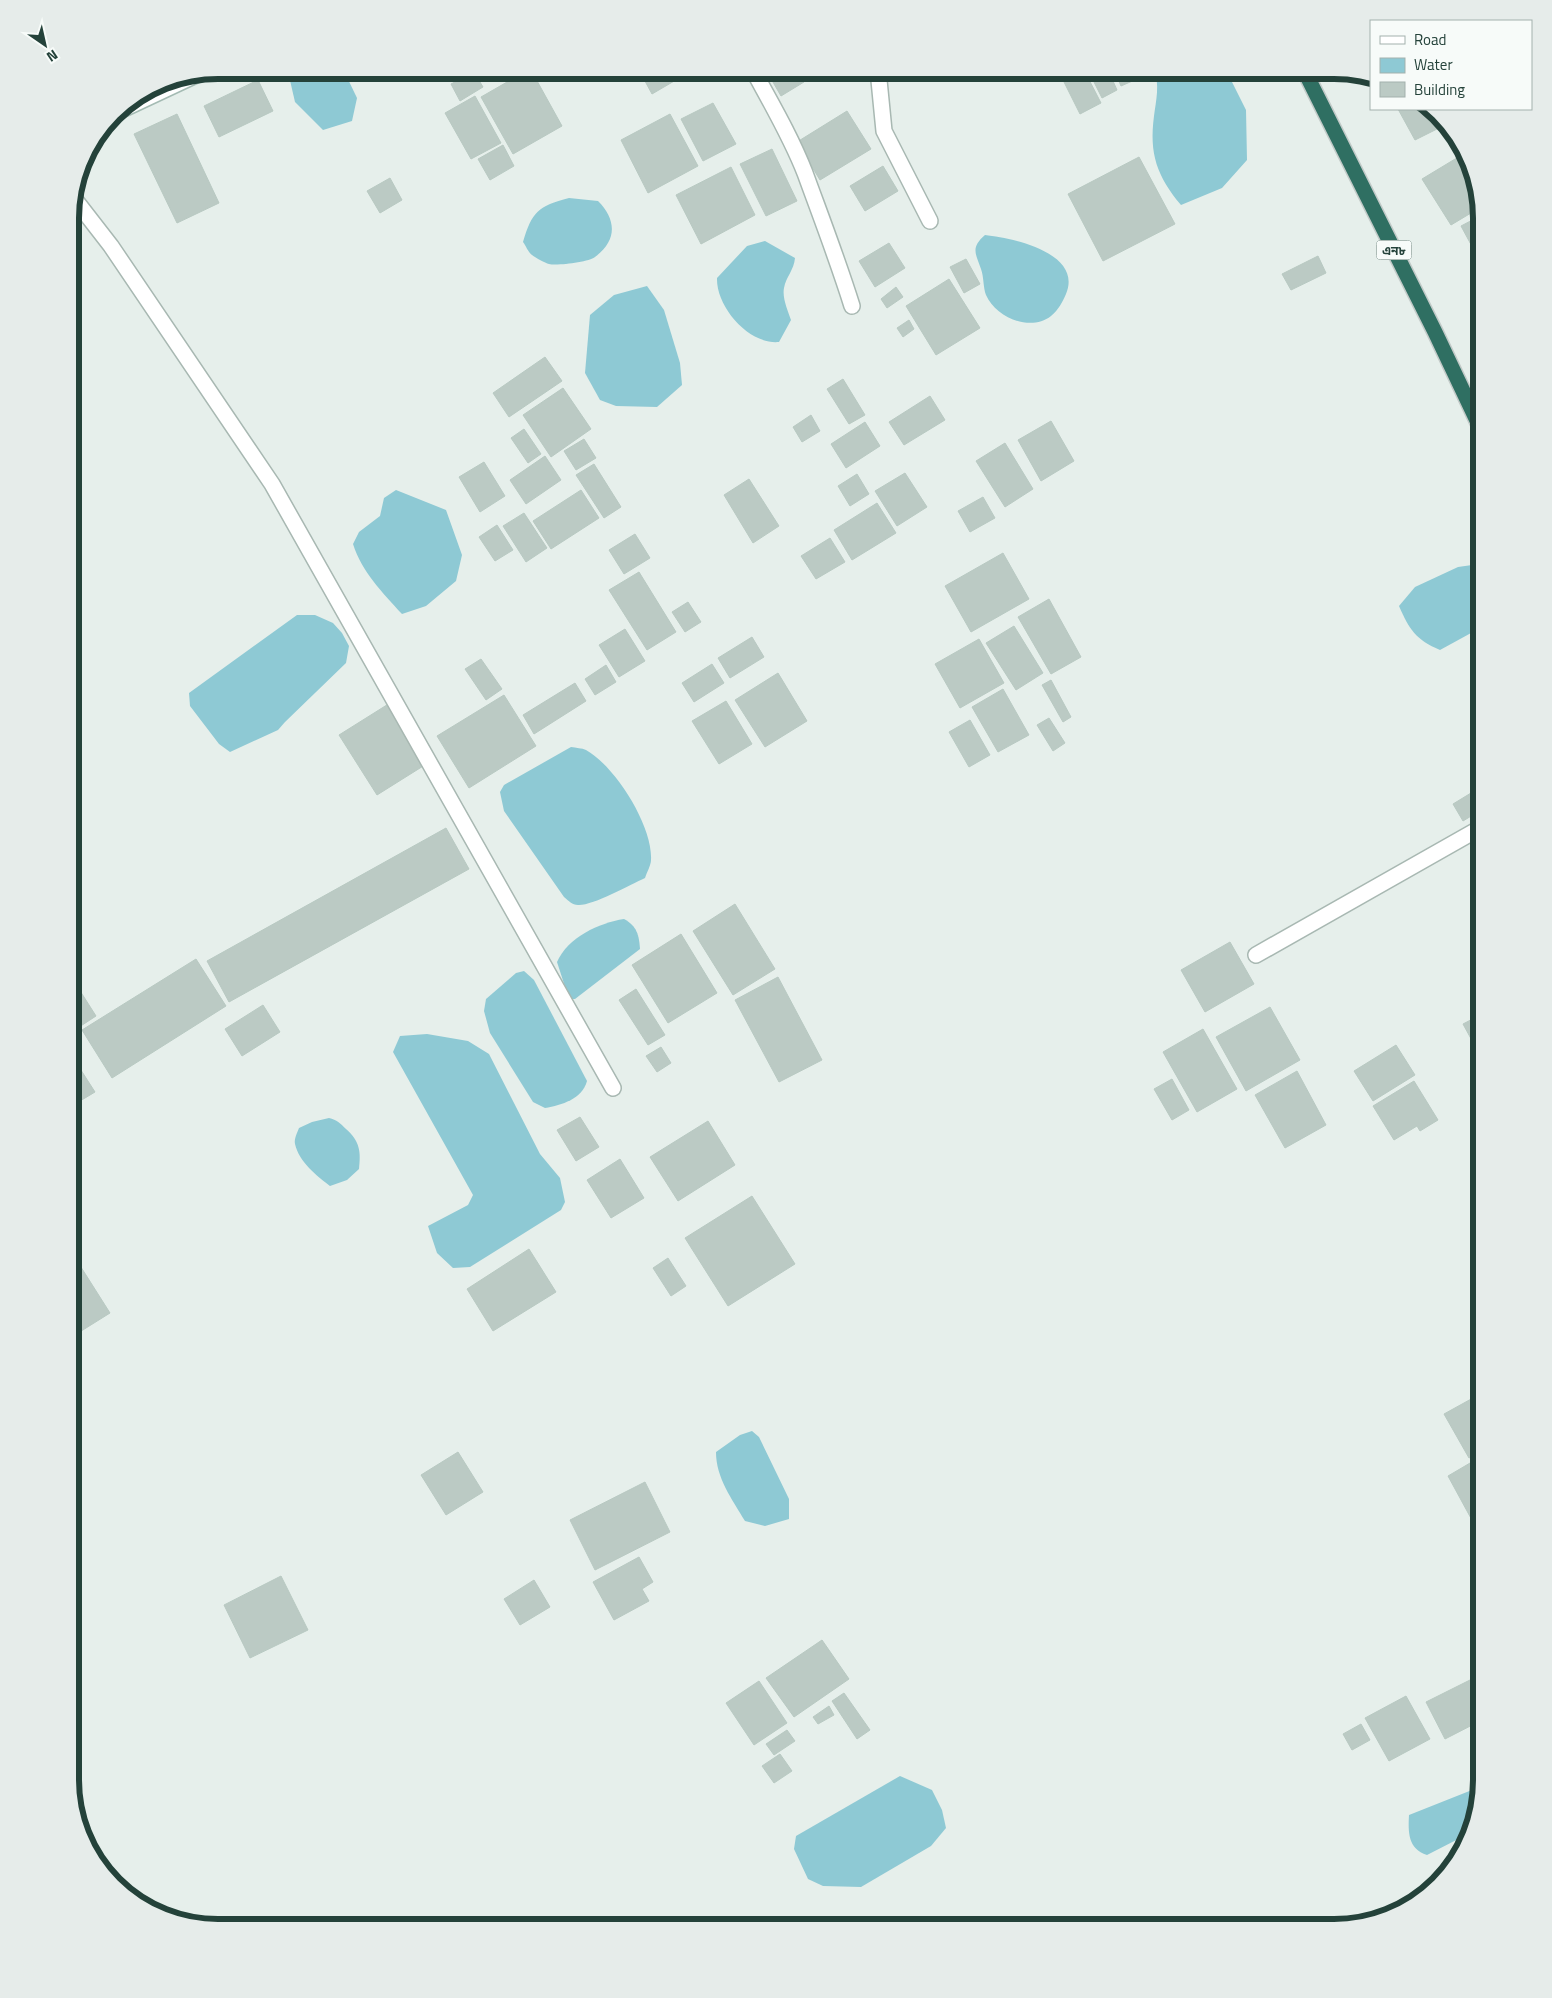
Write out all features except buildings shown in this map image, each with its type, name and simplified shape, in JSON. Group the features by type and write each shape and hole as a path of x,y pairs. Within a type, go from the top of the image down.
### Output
{"highway":[{"name":"এন৮","path":"1308,79 1473,412"}],"street":[{"path":"758,79 774,107 804,172 852,306"},
{"path":"879,79 884,131 930,221"},
{"path":"79,205 111,246 272,484 613,1088"},
{"path":"1256,955 1473,831"}],"water":[{"path":"290,79 348,79 357,98 352,121 323,130 295,102"},
{"path":"1156,79 1230,79 1246,110 1247,160 1222,188 1181,205 1166,184 1154,153 1153,130"},
{"path":"569,198 598,201 611,222 611,237 608,244 592,259 573,263 549,264 532,255 523,242 533,217 538,212 550,204"},
{"path":"985,235 1012,240 1042,250 1055,258 1064,268 1069,280 1066,294 1060,306 1051,316 1043,321 1034,323 1024,322 1006,316 991,303 985,292 982,272 976,255 977,244"},
{"path":"765,241 795,258 785,284 784,292 791,320 779,342 768,341 746,331 728,312 718,289 717,278 747,246"},
{"path":"647,286 664,310 680,363 682,385 657,407 616,406 600,400 585,373 590,315 614,295"},
{"path":"396,490 446,510 462,555 456,581 426,606 402,614 367,573 353,544 359,532 380,516 384,498"},
{"path":"1473,565 1473,632 1440,650 1425,642 1414,633 1399,606 1415,587 1458,567"},
{"path":"297,615 315,615 333,623 342,633 349,646 346,663 278,730 230,752 219,744 190,706 189,693"},
{"path":"571,747 586,750 597,758 620,783 639,814 646,831 651,860 645,878 601,899 578,905 572,904 564,897 504,811 500,792 504,785"},
{"path":"624,919 636,931 640,949 575,999 569,999 557,962 562,953 576,938 585,933 605,924"},
{"path":"524,971 534,980 587,1081 576,1097 564,1103 545,1108 533,1102 490,1033 484,1011 486,999 516,973"},
{"path":"427,1034 468,1041 489,1054 540,1154 560,1178 565,1202 561,1210 470,1267 453,1268 437,1253 428,1226 468,1205 473,1195 393,1052 400,1036"},
{"path":"329,1118 340,1123 351,1133 357,1142 360,1157 359,1169 347,1180 330,1186 304,1163 297,1151 295,1142 299,1128 312,1122"},
{"path":"752,1431 759,1437 789,1499 789,1519 765,1526 745,1521 726,1488 717,1462 716,1452 740,1435"},
{"path":"900,1776 932,1790 942,1810 946,1828 931,1846 861,1887 823,1886 808,1879 794,1849 796,1836"},
{"path":"1472,1790 1468,1816 1461,1838 1427,1855 1416,1849 1410,1839 1409,1815"}]}
